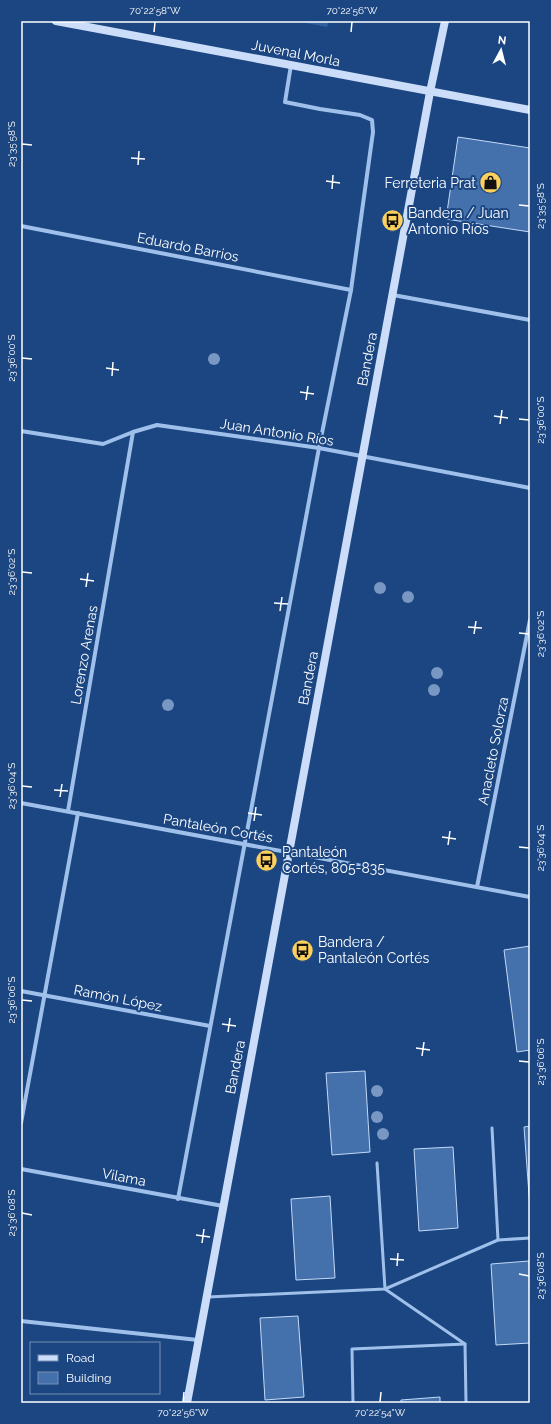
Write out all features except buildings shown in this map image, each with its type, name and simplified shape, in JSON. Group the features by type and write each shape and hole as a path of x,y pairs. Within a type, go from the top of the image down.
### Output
{"street":[{"name":"Juvenal Morla","path":"56,21 530,110"},
{"name":"Bandera","path":"186,1403 430,92 445,21"},
{"name":"Bandera","path":"178,1199 351,290 373,132 372,120 360,115 285,102 291,65"},
{"name":"Eduardo Barrios","path":"21,226 351,290"},
{"path":"392,295 530,320"},
{"name":"Juan Antonio Ríos","path":"21,431 103,444 133,432 157,425 320,448 530,488"},
{"name":"Lorenzo Arenas","path":"68,811 133,432"},
{"name":"Anacleto Solorza","path":"477,887 530,620"},
{"name":"Pantaleón Cortés","path":"21,803 530,897"},
{"path":"21,1123 78,813"},
{"name":"Ramón López","path":"21,991 210,1026"},
{"name":"Vilama","path":"21,1169 178,1199 223,1206"},
{"path":"21,1321 198,1340"}],"lane":[{"path":"492,1128 498,1240"},
{"path":"377,1163 385,1289"},
{"path":"206,1297 385,1289 498,1240 530,1238"},
{"path":"385,1289 465,1344"},
{"path":"353,1403 352,1349 465,1344"},
{"path":"465,1344 466,1403"}],"shaded area":[{"path":"296,21 329,21 327,27"}],"place":[{"name":"Ferreteria Prat","path":"491,183"},
{"name":"Bandera / Juan Antonio Ríos","path":"392,221"},
{"name":"Pantaleón Cortés, 805-835","path":"267,860"},
{"name":"Bandera / Pantaleón Cortés","path":"302,950"}]}
